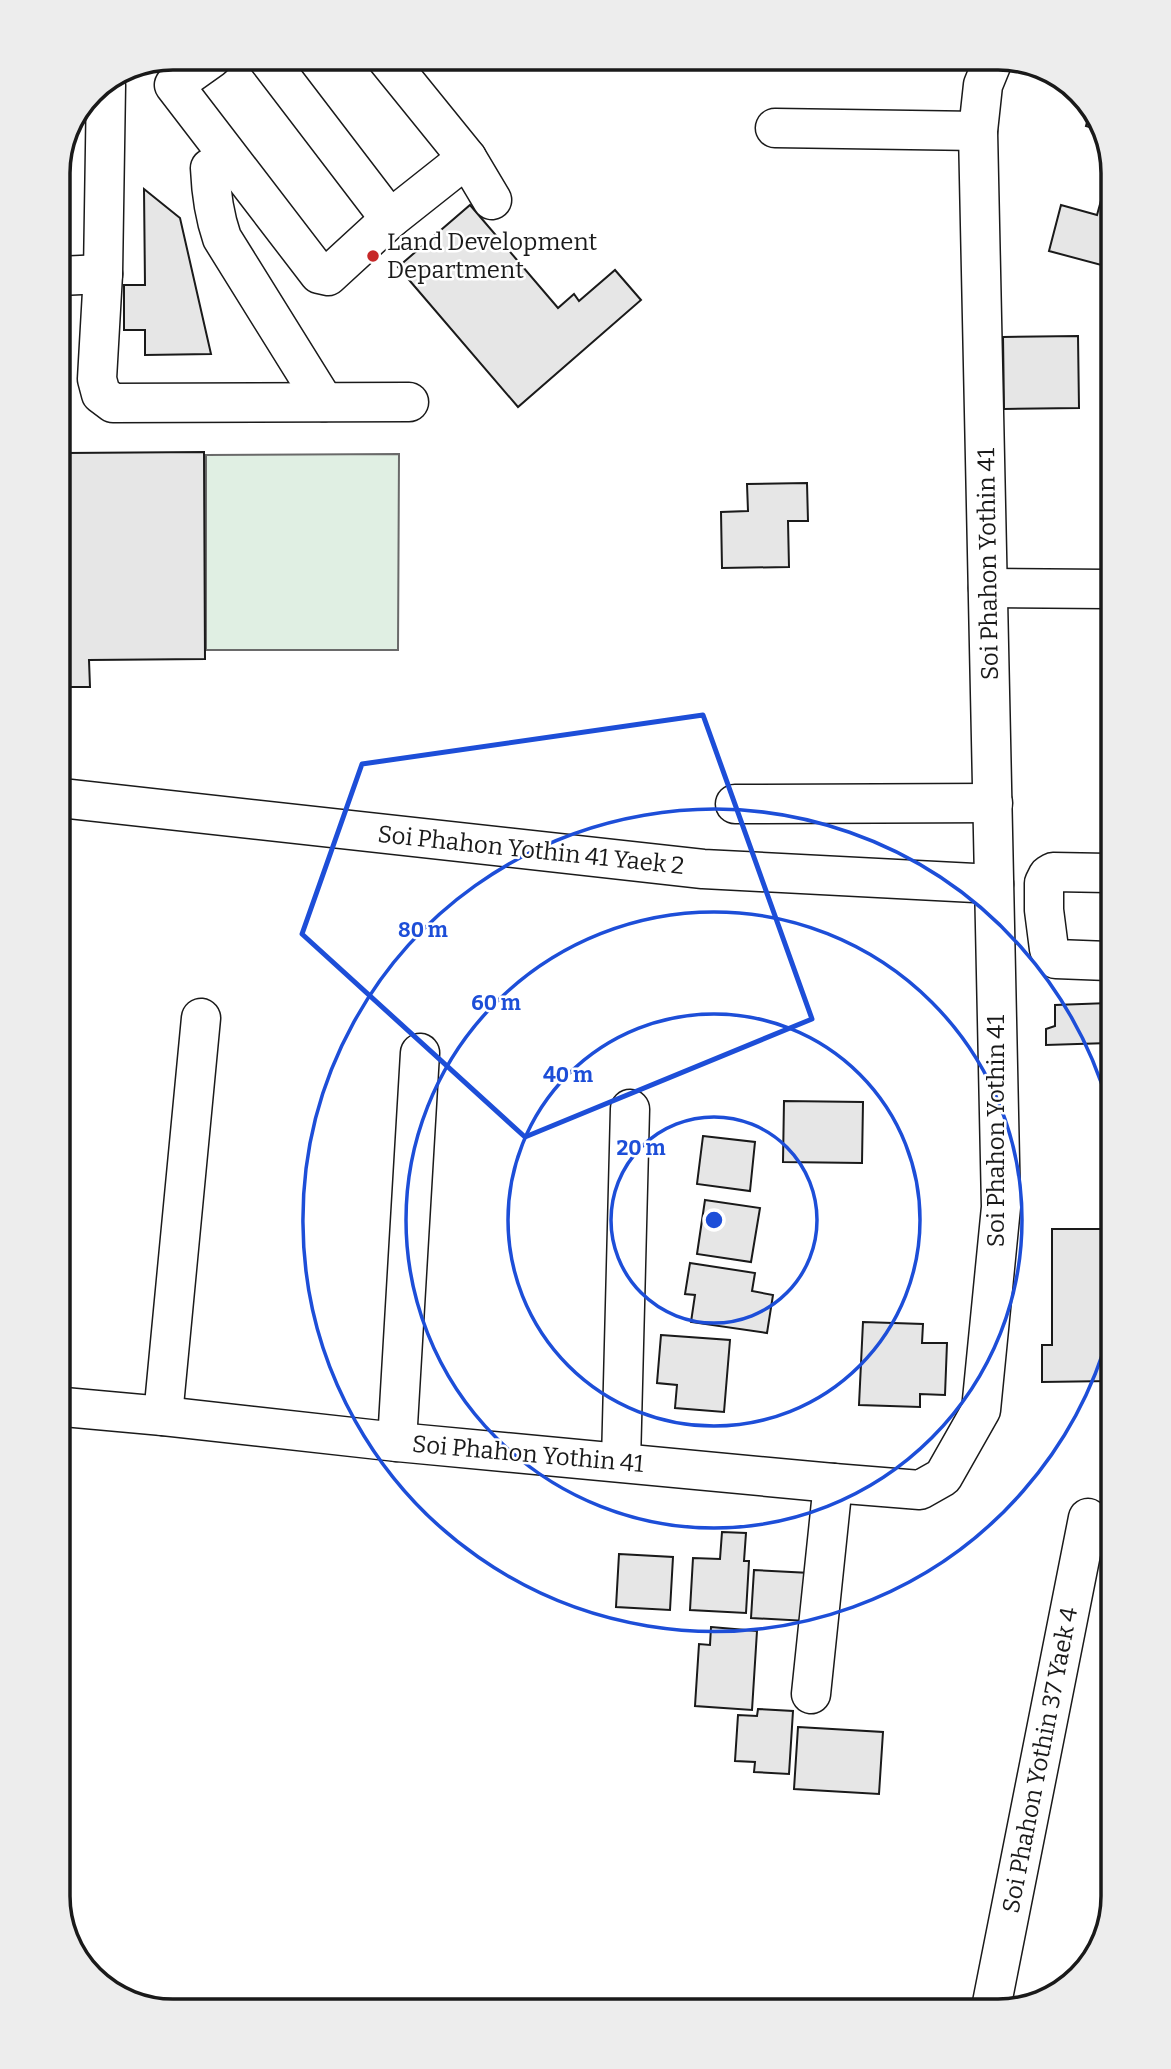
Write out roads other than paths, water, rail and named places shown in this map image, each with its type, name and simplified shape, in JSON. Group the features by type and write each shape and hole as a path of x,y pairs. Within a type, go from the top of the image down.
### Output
{"street":[{"path":"276,70 390,219"},
{"path":"396,70 467,158 492,200"},
{"name":"Soi Phahon Yothin 41","path":"70,1408 397,1442 920,1490 943,1476 981,1410 1001,1207 978,131 983,85 989,70"},
{"path":"167,74 319,274 328,276 390,219 467,158"},
{"path":"106,95 103,274 97,379 101,394 113,403 409,402"},
{"path":"775,128 978,131"},
{"path":"210,168 211,189 222,238 324,402"},
{"path":"70,275 103,274"},
{"path":"988,588 1101,589"},
{"name":"Soi Phahon Yothin 41 Yaek 2","path":"70,799 703,869 994,896 1044,910"},
{"path":"735,804 993,803"},
{"path":"1101,873 1053,872 1044,883 1049,952 1056,959 1101,961"},
{"path":"163,1416 201,1018"},
{"path":"397,1442 420,1053"},
{"path":"621,1462 630,1109"},
{"path":"811,1694 833,1483"},
{"name":"Soi Phahon Yothin 37 Yaek 4","path":"993,1999 1088,1518"}],"place":[{"name":"Land Development Department","path":"373,256"}]}
